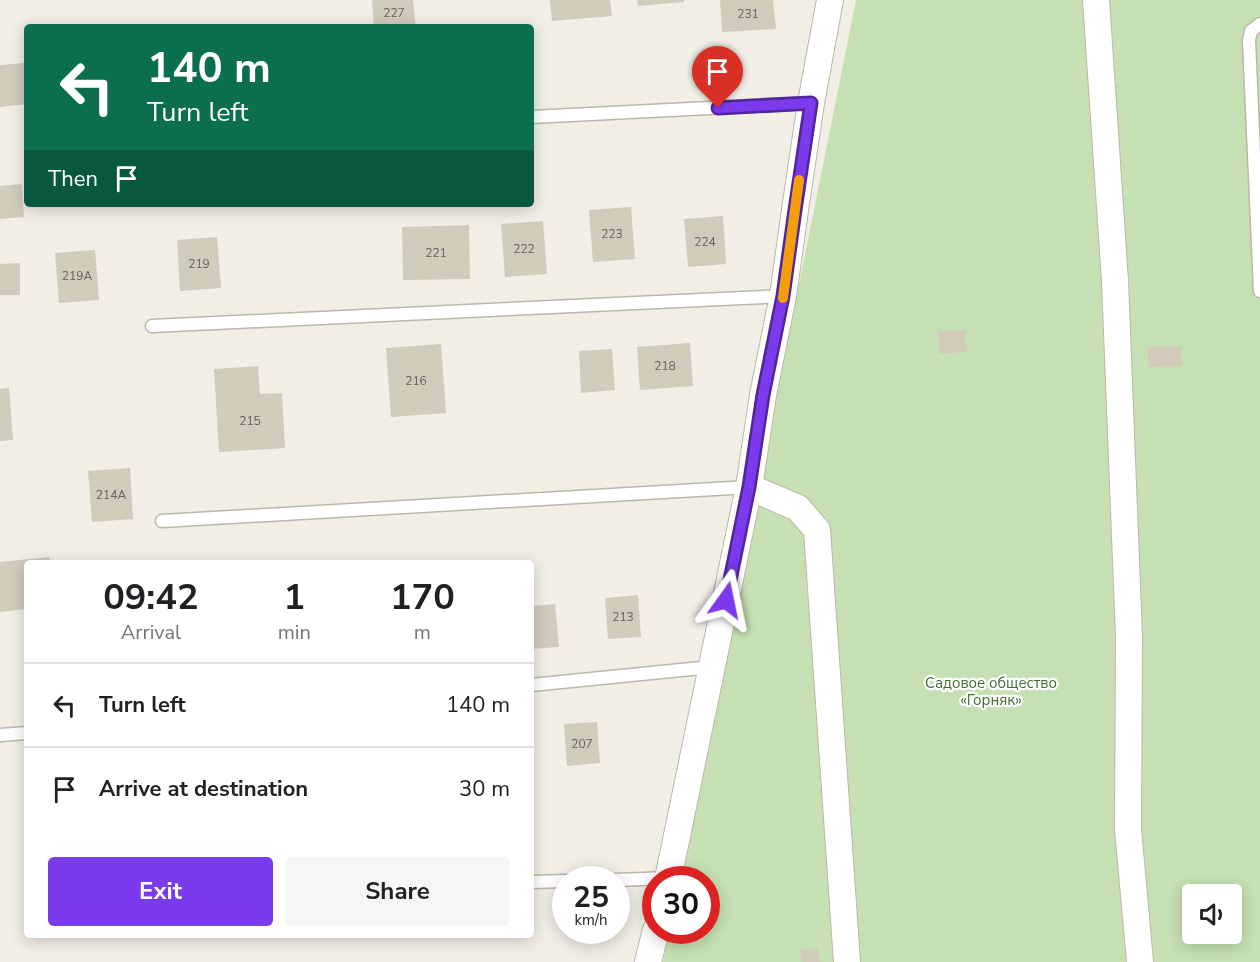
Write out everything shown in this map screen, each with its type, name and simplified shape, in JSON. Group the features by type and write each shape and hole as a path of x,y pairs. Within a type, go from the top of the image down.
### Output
{"street":[{"path":"671,866 749,487 763,395 783,296 811,103 830,0"},
{"path":"1096,0 1116,293 1129,637 1128,829 1140,962"},
{"path":"749,487 798,508 817,530 847,962"},
{"path":"648,962 652,944"}],"lane":[{"path":"1260,24 1251,31 1249,40 1260,291"},
{"path":"534,117 811,103"},
{"path":"152,326 783,296"},
{"path":"162,521 749,487"},
{"path":"534,686 711,667"},
{"path":"0,735 24,733"},
{"path":"534,882 552,881"}],"green space":[{"name":"Садовое общество «Горняк»","path":"856,0 1260,0 1260,962 663,962 666,944 720,944 720,866 683,866"}],"building":[{"path":"372,0 413,0 416,24 374,24"},
{"path":"550,0 610,0 612,16 552,21"},
{"path":"637,0 684,0 684,2 638,6"},
{"path":"720,0 773,0 776,29 722,32"},
{"path":"24,63 24,104 0,107 0,65"},
{"path":"22,184 24,217 0,219 0,186"},
{"path":"631,207 635,259 593,262 589,210"},
{"path":"723,216 726,264 688,267 684,219"},
{"path":"543,221 547,274 505,277 501,224"},
{"path":"469,225 470,279 403,280 402,227"},
{"path":"217,237 221,288 180,291 177,240"},
{"path":"95,250 99,300 59,303 55,253"},
{"path":"20,263 20,295 0,295 0,264"},
{"path":"965,330 967,352 939,354 938,331"},
{"path":"690,343 693,386 640,390 637,347"},
{"path":"441,344 446,413 391,417 386,348"},
{"path":"1181,346 1182,366 1148,367 1148,347"},
{"path":"612,349 615,390 581,393 579,351"},
{"path":"258,366 260,394 282,393 285,448 219,452 214,369"},
{"path":"9,388 13,440 0,441 0,389"},
{"path":"130,468 133,519 92,522 88,471"},
{"path":"49,557 50,560 24,560 24,609 0,612 0,562"},
{"path":"638,595 641,637 608,639 605,598"},
{"path":"555,604 559,647 534,649 534,606"},
{"path":"597,722 600,763 567,766 564,724"},
{"path":"818,948 820,962 802,962 800,950"}],"slow traffic":[{"path":"783,298 799,180"}],"route":[{"path":"718,108 811,103 783,296 726,600"}]}
